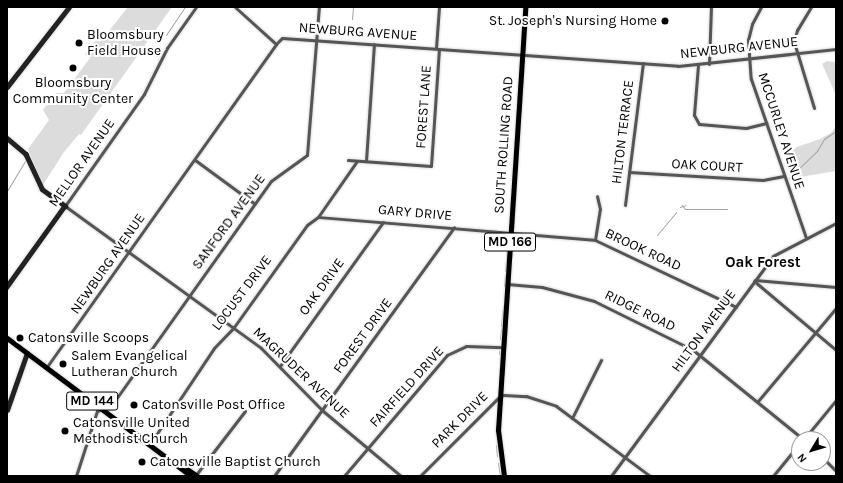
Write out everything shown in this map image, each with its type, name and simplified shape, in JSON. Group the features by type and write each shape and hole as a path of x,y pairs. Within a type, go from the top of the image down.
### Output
{"main road":[{"name":"SOUTH ROLLING ROAD","path":"504,476 498,439 525,7"},
{"name":"MD 144","path":"7,338 195,476"}],"street":[{"path":"7,87 69,7"},
{"name":"MELLOR AVENUE","path":"7,287 144,94 167,48 196,7"},
{"path":"235,7 276,44"},
{"name":"SANFORD AVENUE","path":"76,476 97,411 111,406 271,181 308,152 319,7"},
{"name":"FOREST LANE","path":"366,161 431,166 439,7"},
{"path":"709,64 711,7"},
{"name":"MCCURLEY AVENUE","path":"761,7 749,31 748,59 751,79 806,238"},
{"path":"811,7 797,30 794,42 796,54 814,108"},
{"name":"NEWBURG AVENUE","path":"46,368 276,44 287,38 643,63 698,65 836,49"},
{"path":"348,160 366,161 374,44"},
{"name":"HILTON TERRACE","path":"625,205 643,63"},
{"path":"698,65 694,115 699,124 746,128 766,123"},
{"path":"7,138 26,154 42,189 65,206"},
{"path":"194,160 255,204"},
{"name":"LOCUST DRIVE","path":"150,444 197,372 234,327 304,228 318,217 357,161"},
{"name":"OAK COURT","path":"629,172 763,180 784,176"},
{"path":"595,240 600,209 597,196"},
{"name":"MAGRUDER AVENUE","path":"65,206 234,327 280,366 323,411 401,476"},
{"name":"GARY DRIVE","path":"318,217 511,232"},
{"name":"OAK DRIVE","path":"280,366 383,222"},
{"name":"HILTON AVENUE","path":"611,476 773,256 836,223"},
{"name":"FOREST DRIVE","path":"274,476 323,411 454,227"},
{"name":"BROOK ROAD","path":"511,232 595,240 736,307"},
{"path":"754,281 836,287"},
{"path":"754,281 836,350"},
{"name":"RIDGE ROAD","path":"507,284 542,287 594,301 701,354 794,431"},
{"path":"758,401 836,308"},
{"name":"FAIRFIELD DRIVE","path":"344,476 452,351 473,346 503,347"},
{"path":"7,410 27,353"},
{"path":"572,418 601,360"},
{"name":"PARK DRIVE","path":"420,476 500,396 526,396 543,400 572,418 650,476"},
{"path":"811,431 836,400"},
{"path":"195,476 245,411"},
{"path":"773,476 791,454"}],"shaded area":[{"path":"128,7 172,7 81,135 79,134 64,152 43,185 28,149 49,120 43,110 56,93 64,93 90,58 85,54 96,40 100,42"},
{"path":"827,61 836,62 836,95 822,64"},
{"path":"836,126 836,171 800,177 795,175 786,159 788,154 797,147 820,139 831,133"}],"waterway":[{"path":"166,35 185,7"},
{"path":"352,19 353,7"},
{"path":"789,178 817,151 824,139 836,131"},
{"path":"7,191 25,161"},
{"path":"682,205 685,209 727,209"},
{"path":"680,207 686,205"},
{"path":"657,235 676,212"},
{"path":"505,271 507,250"},
{"path":"504,286 505,275"},
{"path":"501,326 503,306"},
{"path":"500,339 501,329"},
{"path":"496,445 497,456"},
{"path":"498,463 500,475"}],"place":[{"name":"St. Joseph's Nursing Home","path":"665,21"},
{"name":"Bloomsbury Field House","path":"79,43"},
{"name":"Bloomsbury Community Center","path":"73,68"},
{"name":"Catonsville Scoops","path":"20,338"},
{"name":"Salem Evangelical Lutheran Church","path":"63,364"},
{"name":"Catonsville Post Office","path":"134,405"},
{"name":"Catonsville United Methodist Church","path":"65,431"},
{"name":"Catonsville Baptist Church","path":"142,462"}],"district":[{"name":"Oak Forest","path":"763,263"}]}
